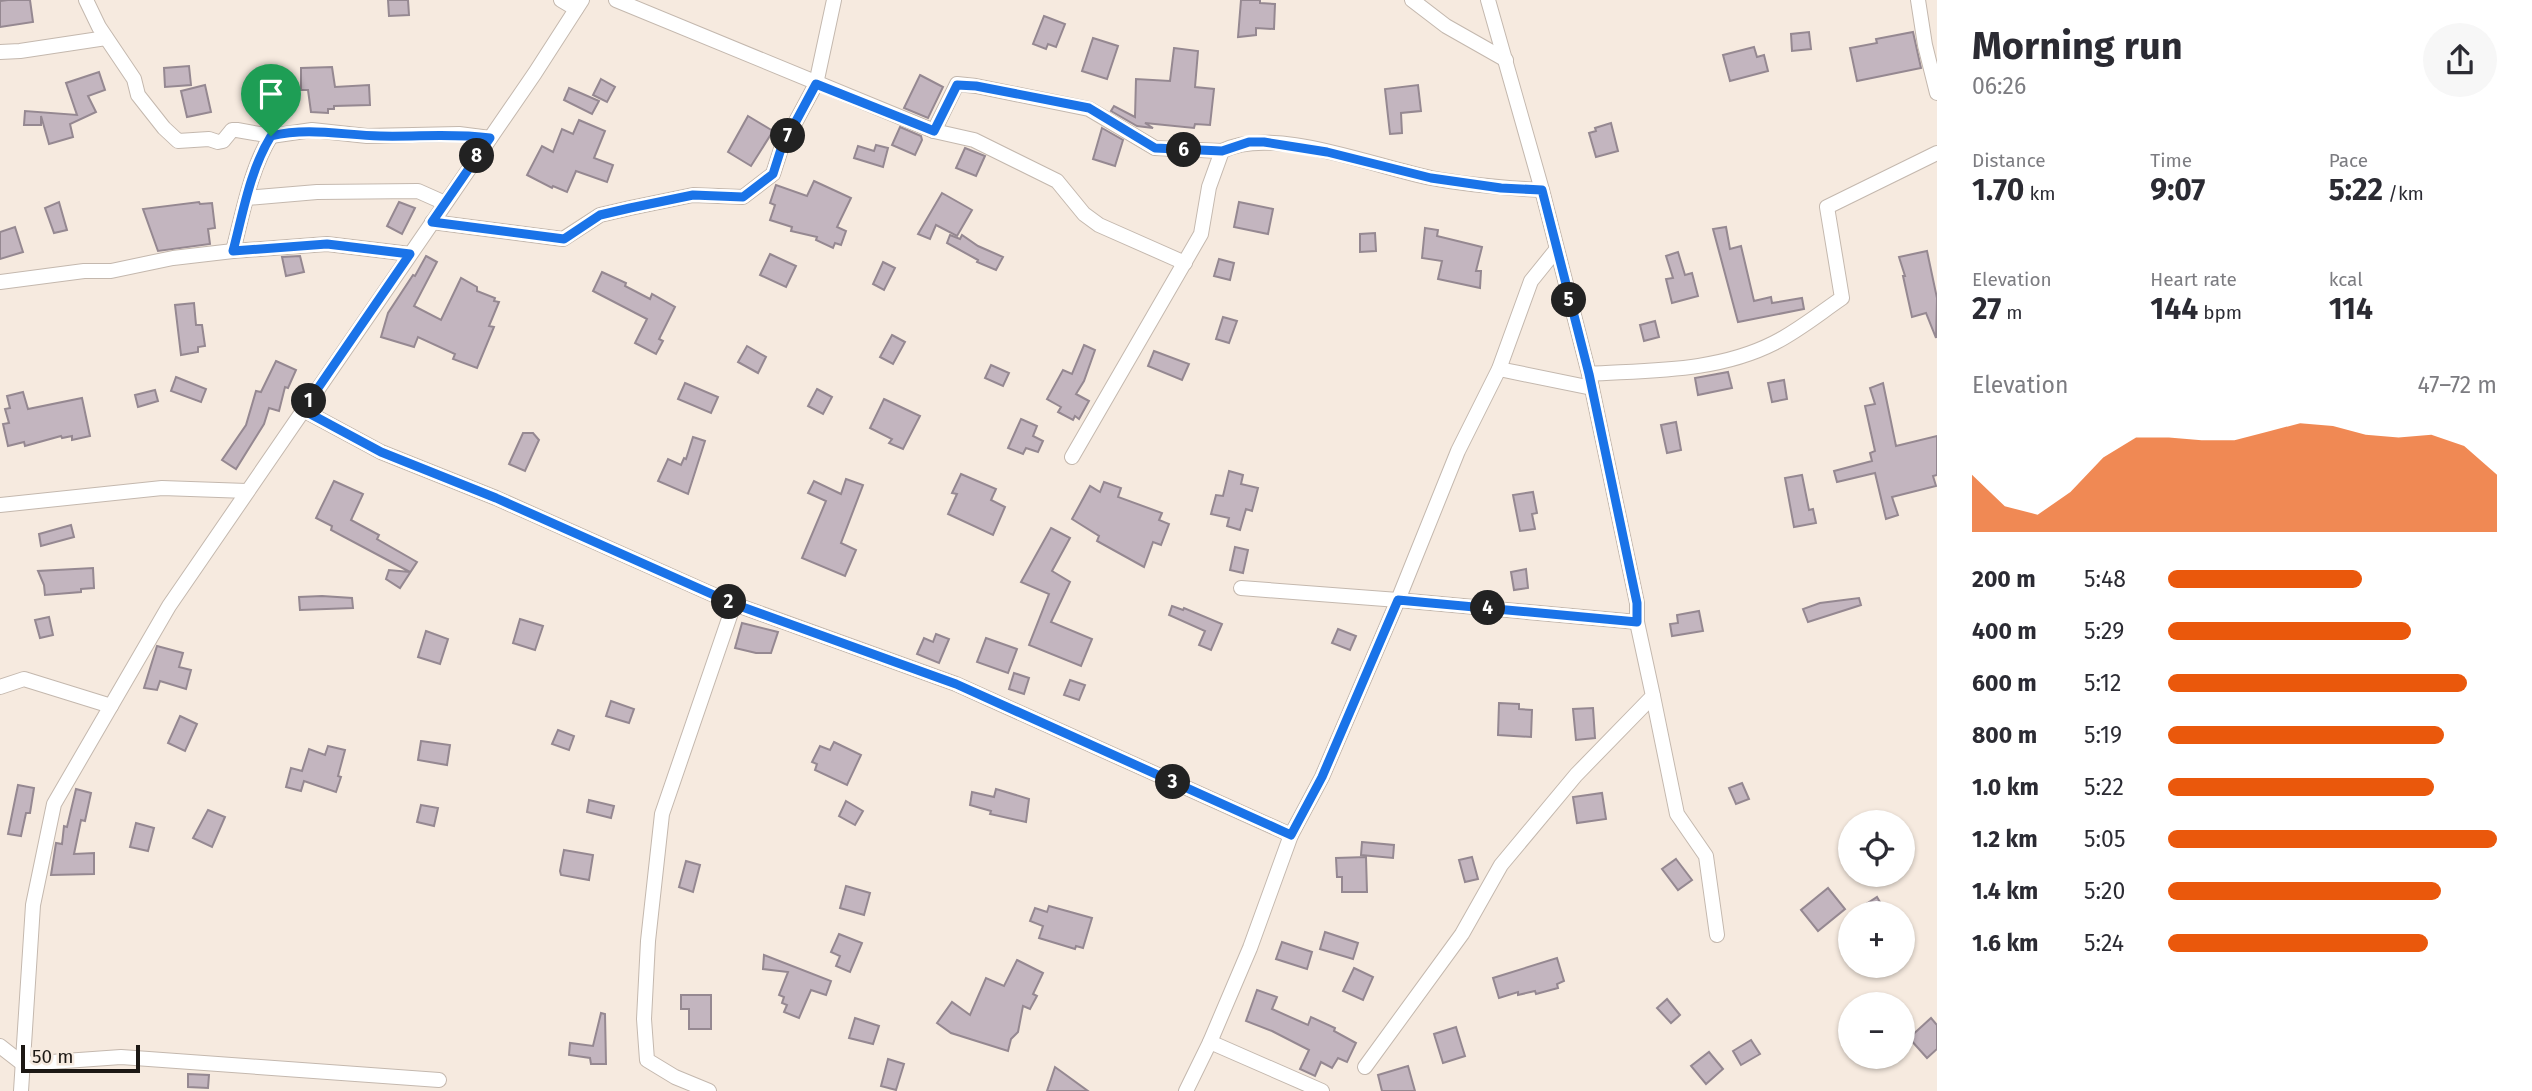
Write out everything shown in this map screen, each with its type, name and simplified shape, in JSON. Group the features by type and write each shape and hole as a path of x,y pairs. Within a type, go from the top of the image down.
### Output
{"street":[{"path":"86,0 106,38 134,79 138,94 151,113 178,141 223,141 232,130 271,136 312,130 366,136 459,134 490,138"},
{"path":"21,1091 33,905 54,804 169,606 579,4 561,0"},
{"path":"616,0 934,131 974,139 1057,181 1084,215 1099,225 1185,263"},
{"path":"432,222 564,239 600,215 693,195 743,197 773,174 781,149 816,84 834,0"},
{"path":"1412,0 1446,26 1506,60"},
{"path":"1488,0 1542,190 1590,381 1637,603 1637,622 1677,814 1706,856 1717,935"},
{"path":"1918,0 1925,45 1937,93"},
{"path":"0,52 106,38"},
{"path":"934,131 957,85 976,86 1089,108 1155,148 1222,151 1249,142 1264,142 1327,152 1431,178 1501,188 1542,190"},
{"path":"233,251 247,198 265,145 271,136"},
{"path":"1072,457 1201,234 1209,187 1222,151"},
{"path":"1499,369 1590,381 1713,364 1742,357 1775,343 1842,298 1827,207 1937,153"},
{"path":"247,198 317,192 418,191 445,203"},
{"path":"0,282 84,271 111,271 173,258 233,251 327,244 410,254"},
{"path":"1186,1091 1250,948 1291,835 1322,777 1458,451 1499,369 1531,281 1556,250"},
{"path":"303,410 381,452 496,498 734,604 956,684 1291,835"},
{"path":"0,505 162,488 247,491"},
{"path":"1241,588 1637,622"},
{"path":"709,1091 675,1077 647,1060 644,1019 648,941 662,814 734,604"},
{"path":"0,687 24,679 111,706"},
{"path":"1365,1067 1462,934 1501,865 1576,775 1653,696"},
{"path":"1210,1042 1322,1091"},
{"path":"0,1046 23,1064 121,1057 439,1080"}],"building":[{"path":"30,0 33,22 0,27 0,1"},
{"path":"388,0 408,0 409,15 389,16"},
{"path":"1241,0 1260,0 1260,3 1275,4 1274,29 1256,28 1256,35 1238,37"},
{"path":"1044,16 1065,24 1056,47 1048,44 1046,49 1033,44"},
{"path":"1809,32 1811,49 1792,51 1791,34"},
{"path":"1913,32 1921,68 1857,81 1850,48 1877,43 1876,39"},
{"path":"1093,38 1118,46 1107,79 1082,71"},
{"path":"1754,47 1757,57 1764,55 1768,71 1730,81 1723,55"},
{"path":"1174,48 1198,51 1195,87 1214,89 1210,125 1195,124 1194,128 1145,123 1153,128 1137,126 1111,111 1114,106 1135,117 1136,79 1170,81"},
{"path":"189,66 191,85 165,87 164,68"},
{"path":"332,67 335,87 369,85 370,105 334,106 334,109 328,109 328,113 311,112 308,90 301,90 301,68"},
{"path":"99,72 105,90 88,96 96,112 70,124 73,137 49,144 41,116 41,125 24,125 25,111 77,115 66,83"},
{"path":"920,75 943,87 928,118 904,108"},
{"path":"601,79 615,87 607,102 593,95"},
{"path":"205,85 211,112 187,117 181,91"},
{"path":"1418,85 1421,111 1401,113 1402,133 1390,134 1385,89"},
{"path":"569,88 599,101 592,114 564,100"},
{"path":"748,116 773,131 751,166 728,152"},
{"path":"579,120 605,131 594,158 613,165 607,182 576,171 567,192 553,186 552,188 527,175 542,146 553,152 562,129 573,134"},
{"path":"1611,123 1618,151 1596,157 1589,133"},
{"path":"900,127 921,136 922,140 915,155 892,145"},
{"path":"1102,128 1123,140 1115,166 1093,159"},
{"path":"876,145 888,148 883,167 854,158 858,146 874,151"},
{"path":"965,148 985,156 976,176 956,168"},
{"path":"814,181 851,198 837,227 846,231 841,245 835,243 833,248 816,240 817,237 791,231 792,227 770,220 775,205 770,203 776,185 807,196"},
{"path":"942,193 972,210 957,236 936,225 930,239 918,234"},
{"path":"59,202 67,230 54,233 45,208"},
{"path":"199,202 212,203 215,228 208,229 210,244 158,251 143,209"},
{"path":"399,202 415,208 402,234 387,226"},
{"path":"1239,202 1273,209 1268,234 1234,227"},
{"path":"15,227 23,252 0,259 0,232"},
{"path":"1726,227 1730,249 1741,246 1754,301 1771,297 1772,303 1802,298 1804,309 1738,322 1713,229"},
{"path":"1425,228 1438,230 1437,236 1482,247 1476,271 1481,271 1480,288 1438,279 1442,261 1422,258"},
{"path":"1375,233 1376,251 1360,252 1360,234"},
{"path":"950,235 960,239 962,235 978,246 1003,257 996,270 977,262 978,260 947,243"},
{"path":"1927,251 1937,298 1936,338 1926,313 1912,317 1899,257"},
{"path":"1678,252 1685,275 1692,273 1698,296 1672,303 1666,279 1673,278 1666,256"},
{"path":"770,254 796,266 786,287 760,275"},
{"path":"300,256 304,272 286,276 282,257"},
{"path":"426,256 437,262 414,306 441,320 461,278 477,287 477,291 499,302 489,326 494,327 477,368 453,359 455,354 418,337 414,347 381,337 388,313"},
{"path":"1219,259 1234,263 1230,280 1214,276"},
{"path":"883,262 895,268 884,290 873,284"},
{"path":"602,272 626,283 625,286 650,299 652,294 675,307 659,339 663,341 656,354 635,343 647,319 593,291"},
{"path":"194,303 196,325 202,325 205,346 198,347 198,352 181,355 175,305"},
{"path":"1223,317 1237,321 1229,343 1216,339"},
{"path":"1655,321 1659,337 1644,341 1640,325"},
{"path":"892,335 905,342 893,364 880,357"},
{"path":"1084,345 1095,350 1084,381 1076,394 1089,401 1079,419 1075,416 1073,420 1058,412 1061,407 1047,399 1063,370 1072,374"},
{"path":"747,346 766,357 758,373 738,362"},
{"path":"1154,351 1189,364 1182,380 1148,366"},
{"path":"276,361 296,370 288,388 285,387 279,411 269,408 264,424 236,469 222,460 246,425 256,391 261,392"},
{"path":"991,365 1009,373 1003,386 985,378"},
{"path":"1728,372 1732,388 1698,395 1695,378"},
{"path":"176,377 206,389 201,402 171,391"},
{"path":"1784,380 1787,399 1772,402 1768,383"},
{"path":"685,383 718,397 711,413 678,399"},
{"path":"1883,383 1896,446 1937,436 1937,475 1933,476 1936,486 1892,497 1898,515 1886,519 1875,473 1837,482 1834,471 1872,461 1870,453 1875,451 1865,406 1875,404 1870,388"},
{"path":"817,389 832,397 823,414 808,406"},
{"path":"155,390 158,401 138,407 135,395"},
{"path":"23,392 28,409 82,398 90,436 72,440 72,436 61,436 25,446 24,442 8,446 3,424 9,423 5,409 10,408 7,396"},
{"path":"884,399 920,416 903,449 889,443 892,439 870,428"},
{"path":"1021,419 1037,426 1033,436 1043,441 1038,452 1026,448 1023,454 1008,448"},
{"path":"1676,422 1681,450 1667,453 1661,425"},
{"path":"523,433 533,433 539,440 525,471 509,464"},
{"path":"693,437 705,441 688,494 658,481 668,459 681,465 684,458 686,459"},
{"path":"1229,471 1243,475 1241,484 1258,488 1252,511 1246,509 1240,530 1227,526 1229,518 1211,514 1216,495 1223,496"},
{"path":"961,474 996,489 991,500 1005,507 993,535 948,514 957,494 952,493"},
{"path":"1802,475 1809,510 1813,509 1816,523 1794,527 1785,478"},
{"path":"846,479 863,485 841,543 856,550 845,576 802,558 826,501 808,493 814,481 841,494"},
{"path":"334,481 363,494 351,520 379,535 377,539 417,562 400,588 386,579 389,570 410,572 331,530 332,526 316,518"},
{"path":"1104,482 1121,488 1118,497 1162,513 1159,520 1169,524 1161,545 1153,542 1144,567 1097,541 1099,536 1072,519 1090,486 1100,492"},
{"path":"1533,492 1537,513 1532,514 1535,529 1520,531 1513,495"},
{"path":"71,525 74,537 41,546 39,534"},
{"path":"1051,528 1070,538 1052,571 1070,582 1051,622 1092,639 1081,666 1029,645 1049,594 1021,582"},
{"path":"1235,547 1248,550 1243,573 1230,570"},
{"path":"93,568 94,588 81,589 81,592 45,595 38,571"},
{"path":"1526,569 1528,588 1514,590 1511,572"},
{"path":"299,597 352,598 353,608 300,610"},
{"path":"1859,598 1861,605 1808,622 1803,609 1820,603"},
{"path":"1172,606 1183,610 1184,608 1222,624 1211,650 1199,645 1205,631 1169,615"},
{"path":"1699,611 1703,631 1672,636 1670,624 1678,623 1677,615"},
{"path":"49,617 53,635 40,638 35,620"},
{"path":"520,619 543,626 535,650 513,643"},
{"path":"742,623 778,632 771,653 735,648"},
{"path":"1338,629 1356,636 1350,650 1332,643"},
{"path":"426,631 448,639 440,664 418,657"},
{"path":"936,634 949,639 939,663 917,654 924,638 933,642"},
{"path":"986,638 1017,649 1008,673 977,662"},
{"path":"157,646 183,653 179,667 191,670 186,689 160,681 157,690 144,688"},
{"path":"1014,673 1029,678 1024,694 1009,689"},
{"path":"1070,680 1085,685 1079,700 1064,695"},
{"path":"611,701 634,709 629,723 606,716"},
{"path":"1499,703 1519,704 1519,709 1532,710 1531,737 1498,735"},
{"path":"1593,708 1595,738 1576,740 1573,709"},
{"path":"180,716 197,724 185,751 168,743"},
{"path":"558,730 574,736 569,750 552,744"},
{"path":"421,741 450,745 447,765 418,760"},
{"path":"834,742 861,755 847,785 815,770 817,764 812,762 820,746 830,750"},
{"path":"328,746 345,750 336,792 304,781 301,791 286,787 291,768 302,771 309,749 325,755"},
{"path":"1742,783 1749,799 1736,804 1729,788"},
{"path":"18,785 34,788 30,813 26,813 21,836 8,834"},
{"path":"76,789 91,793 85,821 81,820 74,854 94,853 94,874 51,875 56,843 62,844 64,826 67,827"},
{"path":"996,789 1029,799 1026,822 990,814 991,811 970,805 972,792 994,797"},
{"path":"1602,793 1606,819 1577,823 1573,797"},
{"path":"589,800 614,806 611,818 587,812"},
{"path":"846,801 863,811 855,825 839,816"},
{"path":"421,805 438,808 434,826 417,822"},
{"path":"208,810 225,817 212,847 193,838"},
{"path":"136,823 154,828 148,851 130,847"},
{"path":"1362,842 1394,845 1393,858 1361,855"},
{"path":"564,850 593,855 589,880 561,875"},
{"path":"1366,857 1367,892 1342,892 1342,877 1337,877 1336,858"},
{"path":"1472,857 1478,879 1465,882 1459,860"},
{"path":"1676,859 1692,880 1678,890 1662,869"},
{"path":"686,861 700,865 693,892 679,887"},
{"path":"846,886 870,893 864,915 840,908"},
{"path":"1828,888 1839,901 1838,915 1818,931 1801,910"},
{"path":"1049,906 1092,918 1083,948 1076,946 1075,949 1039,938 1043,926 1030,921 1035,908 1047,912"},
{"path":"1325,932 1358,943 1353,959 1320,949"},
{"path":"839,934 862,943 850,972 836,966 840,956 831,952"},
{"path":"1282,942 1312,952 1307,969 1276,959"},
{"path":"764,955 831,981 826,995 811,990 799,1018 784,1012 787,1005 782,1003 784,997 779,995 788,972 763,969"},
{"path":"1557,958 1564,981 1557,984 1558,988 1536,994 1535,991 1518,995 1518,992 1499,998 1493,978"},
{"path":"1017,960 1043,973 1033,994 1037,996 1030,1009 1023,1006 1018,1032 1011,1039 1008,1051 951,1033 937,1023 952,1002 970,1015 986,978 1004,986"},
{"path":"1354,968 1373,977 1363,1000 1343,991"},
{"path":"1257,990 1277,997 1272,1009 1308,1025 1311,1017 1335,1028 1334,1031 1356,1043 1347,1062 1338,1058 1332,1068 1321,1062 1315,1076 1300,1069 1309,1050 1246,1021"},
{"path":"681,995 711,995 711,1029 689,1029 689,1009 681,1009"},
{"path":"1667,999 1680,1015 1671,1023 1657,1008"},
{"path":"601,1013 605,1014 606,1064 591,1064 590,1058 569,1055 570,1043 593,1046"},
{"path":"855,1018 879,1026 873,1044 849,1038"},
{"path":"1931,1018 1937,1025 1937,1049 1927,1058 1915,1045 1915,1033"},
{"path":"1456,1027 1465,1056 1443,1063 1434,1034"},
{"path":"1751,1040 1760,1054 1741,1065 1733,1051"},
{"path":"1709,1052 1723,1069 1706,1084 1691,1066"},
{"path":"888,1059 904,1064 896,1090 881,1086"},
{"path":"1408,1066 1415,1091 1382,1091 1378,1075"},
{"path":"1055,1067 1088,1091 1047,1091"},
{"path":"188,1074 209,1075 208,1088 188,1087"}],"route":[{"path":"816,84 934,131 957,85 976,86 1089,108 1155,148 1222,151 1249,142 1264,142 1327,152 1431,178 1501,188 1542,190 1592,388 1637,603 1637,622 1398,600 1322,777 1291,835 956,684 734,604 496,498 381,452 303,410 410,254 327,244 233,251 247,198 265,145 271,136 312,130 366,136 459,134 490,138 432,222 553,239 564,239 572,235 600,215 630,208 693,195 743,197 773,174 781,149 816,84"}]}
